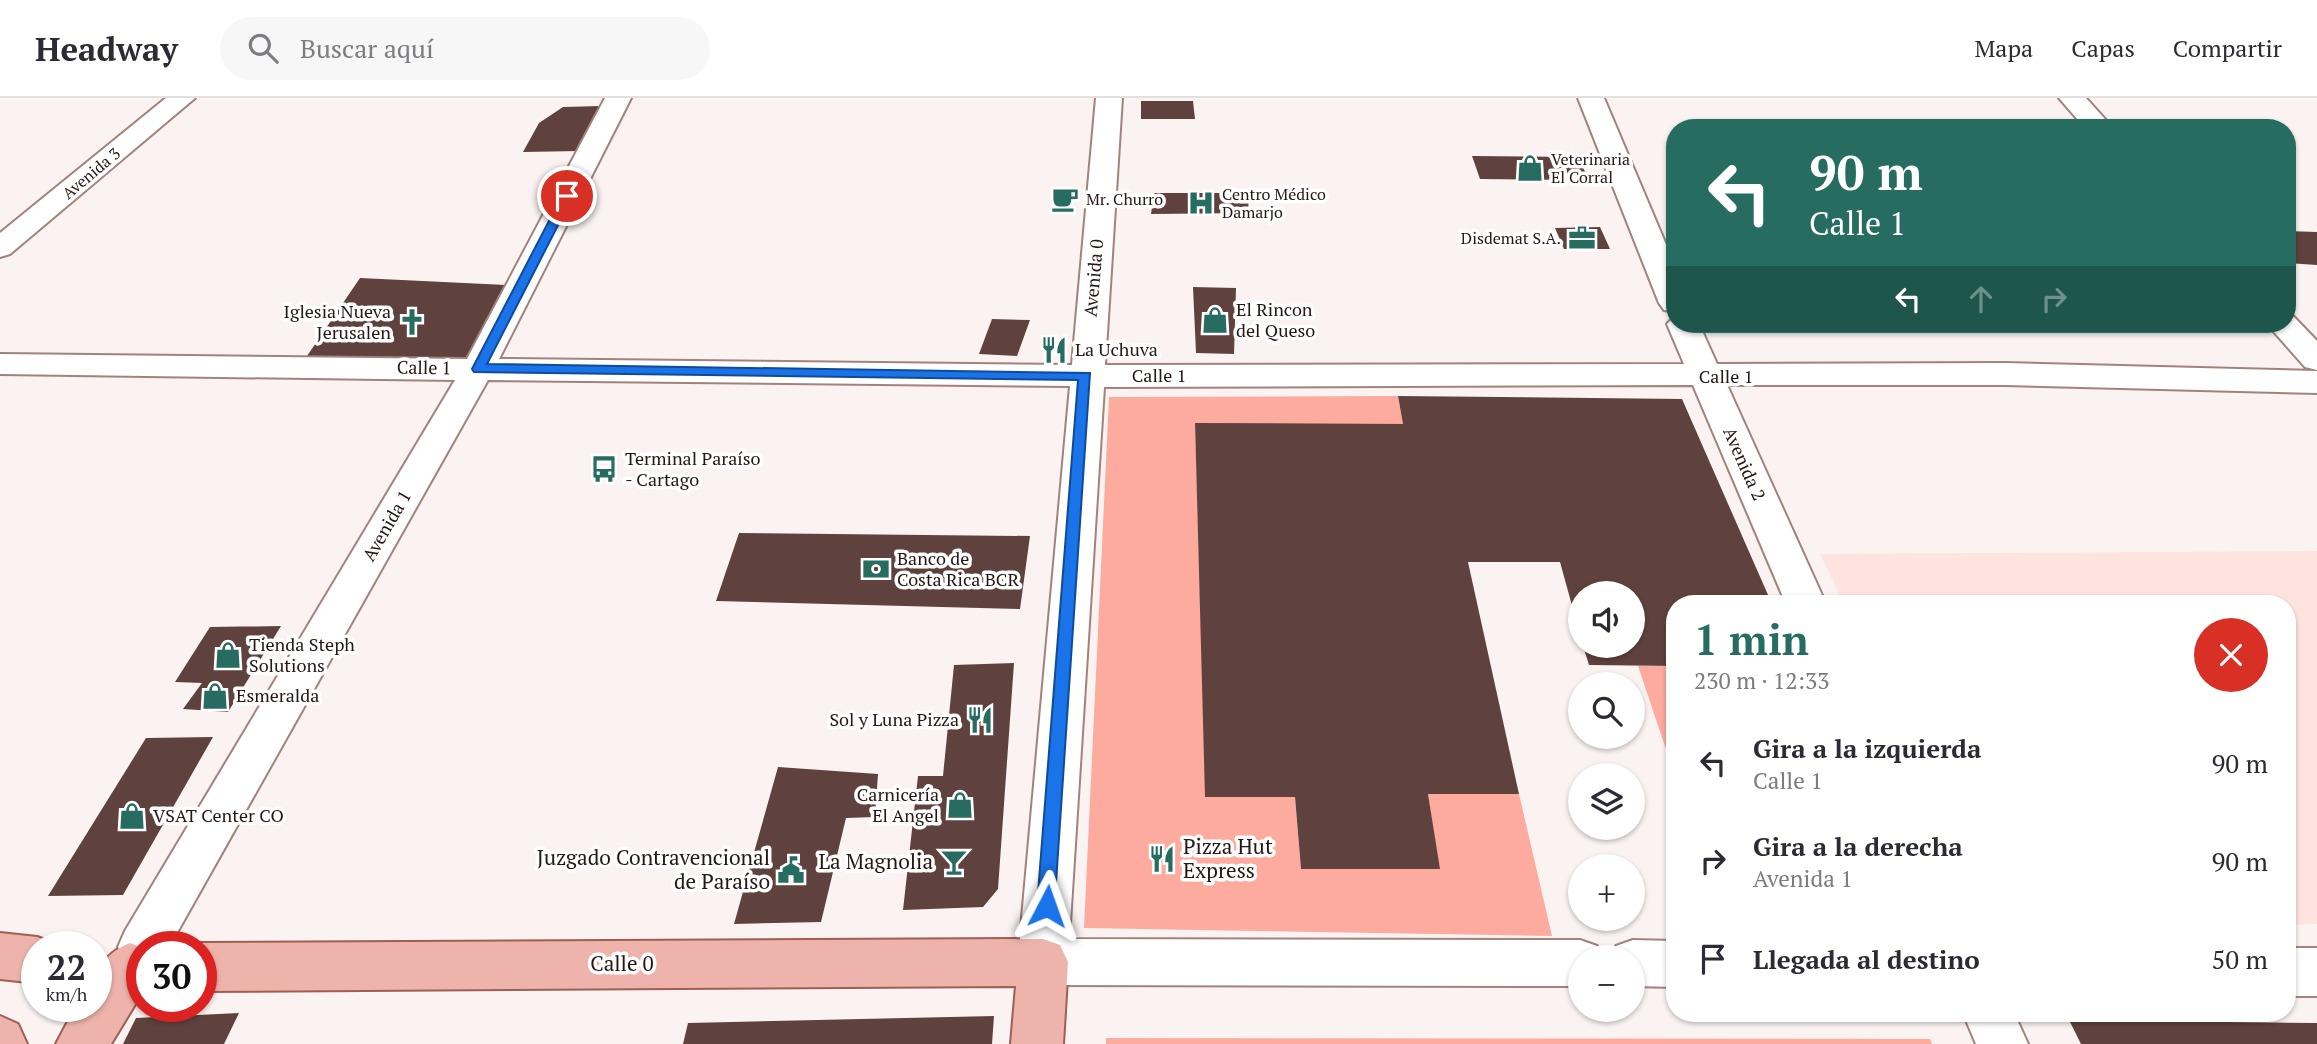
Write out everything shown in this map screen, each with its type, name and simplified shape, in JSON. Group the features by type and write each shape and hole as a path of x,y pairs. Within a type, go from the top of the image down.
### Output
{"main road":[{"path":"0,956 21,958"},
{"name":"Calle 0","path":"217,967 1043,962"},
{"name":"Avenida 0","path":"1037,1044 1043,962"},
{"name":"Avenida 1","path":"82,1044 126,966"}],"street":[{"name":"Avenida 3","path":"0,248 182,98"},
{"name":"Avenida 1","path":"147,931 478,369 618,98"},
{"name":"Avenida 0","path":"1043,962 1109,98"},
{"path":"1591,98 1666,281"},
{"path":"2072,98 2092,119"},
{"name":"Avenida 2","path":"1687,333 1802,595"},
{"path":"2292,333 2317,360"},
{"name":"Calle 1","path":"0,364 1086,376 1705,377 2005,374 2317,382"},
{"path":"1043,962 1568,963"},
{"path":"1645,964 1666,964"},
{"path":"2296,972 2317,972"},
{"path":"1992,1022 2002,1044"}],"shaded area":[{"path":"1398,396 1403,424 1195,424 1206,797 1295,797 1301,869 1439,869 1428,794 1519,794 1552,936 1084,928 1109,397"},
{"path":"2317,551 2317,924 2296,925 2296,595 1840,595 1820,554"},
{"path":"1638,666 1666,666 1666,749 1645,687 1645,672 1640,672"},
{"path":"1106,1038 1930,1039 1932,1044 1106,1044"}],"building":[{"path":"1141,101 1193,101 1195,119 1141,119"},
{"path":"600,106 579,151 523,152 539,123 563,107"},
{"name":"Veterinaria El Corral","path":"1472,156 1578,157 1589,180 1480,179"},
{"name":"Centro Médico Damarjo","path":"1154,193 1249,193 1248,213 1151,214"},
{"name":"Disdemat S.A.","path":"1600,227 1610,249 1564,249 1555,228"},
{"path":"2296,231 2317,232 2317,265 2296,264"},
{"name":"Iglesia Nueva Jerusalen","path":"360,278 506,285 478,368 305,359"},
{"name":"El Rincon del Queso","path":"1193,287 1236,288 1234,354 1196,353"},
{"path":"992,319 1030,320 1017,356 979,354"},
{"path":"1398,396 1682,399 1768,595 1666,595 1666,666 1589,665 1587,658 1645,658 1645,581 1568,581 1568,591 1560,562 1468,562 1519,794 1428,794 1440,869 1301,869 1295,797 1205,797 1195,423 1403,424"},
{"name":"Banco de Costa Rica BCR","path":"739,533 1030,536 1020,609 716,601"},
{"name":"Tienda Steph Solutions","path":"281,626 228,712 183,709 202,683 175,682 210,627"},
{"path":"1014,663 998,889 983,907 903,910 918,776 943,776 954,665"},
{"name":"VSAT Center CO","path":"213,737 123,895 48,896 146,738"},
{"name":"Juzgado Contravencional de Paraíso","path":"778,767 878,774 875,817 846,818 821,922 734,924"},
{"path":"239,1013 224,1044 123,1044 134,1022 217,1022 217,1014"},
{"path":"994,1016 992,1044 683,1044 688,1023"},
{"path":"2070,1022 2317,1023 2317,1044 2081,1044"}],"place":[{"name":"Veterinaria El Corral","path":"1530,168"},
{"name":"Mr. Churro","path":"1065,199"},
{"name":"Centro Médico Damarjo","path":"1201,203"},
{"name":"Disdemat S.A.","path":"1582,238"},
{"name":"El Rincon del Queso","path":"1215,320"},
{"name":"Iglesia Nueva Jerusalen","path":"412,322"},
{"name":"La Uchuva","path":"1054,350"},
{"name":"Terminal Paraíso - Cartago","path":"604,469"},
{"name":"Banco de Costa Rica BCR","path":"876,569"},
{"name":"Tienda Steph Solutions","path":"228,655"},
{"name":"Esmeralda","path":"215,696"},
{"name":"Sol y Luna Pizza","path":"980,720"},
{"name":"Carnicería El Angel","path":"960,805"},
{"name":"VSAT Center CO","path":"132,816"},
{"name":"Pizza Hut Express","path":"1162,859"},
{"name":"La Magnolia","path":"954,862"},
{"name":"Juzgado Contravencional de Paraíso","path":"791,870"}],"route":[{"path":"567,196 478,369 1086,376 1047,906"}]}
